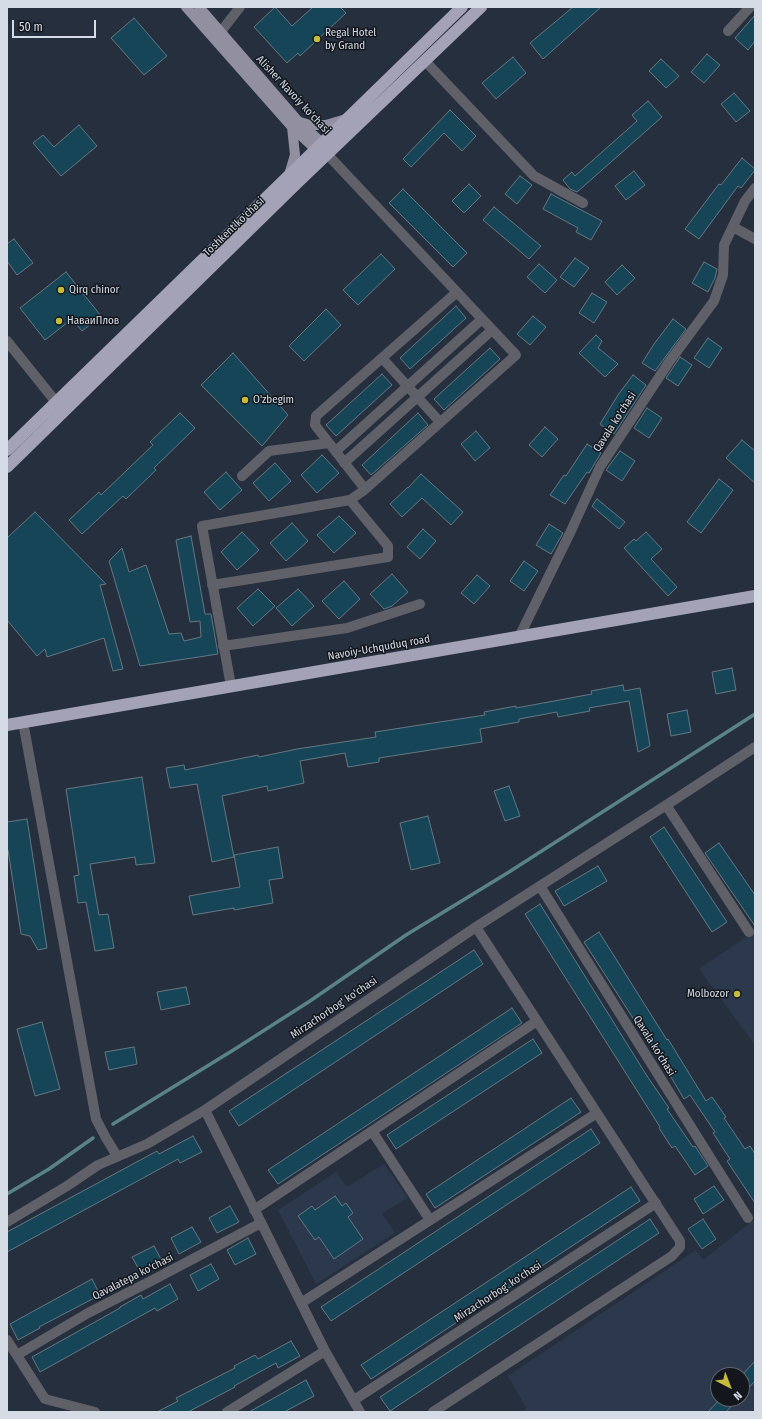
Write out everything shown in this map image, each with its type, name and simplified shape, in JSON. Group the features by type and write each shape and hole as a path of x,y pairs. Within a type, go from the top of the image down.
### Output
{"highway":[{"name":"Toshkent ko'chasi","path":"7,467 61,407 289,175 462,7"},
{"name":"Toshkent ko'chasi","path":"7,450 61,407 481,7"},
{"name":"Navoiy-Uchquduq road","path":"7,725 755,596"}],"main road":[{"name":"Alisher Navoiy ko'chasi","path":"186,7 218,36 295,124 327,154"},
{"name":"Alisher Navoiy ko'chasi","path":"199,7 218,36"},
{"path":"289,175 295,155 295,124 326,125 346,119"}],"street":[{"path":"218,36 240,7"},
{"path":"728,31 750,7"},
{"path":"425,61 534,176 583,203"},
{"path":"231,686 202,526 350,500 365,489 516,355 327,154"},
{"name":"Qavala ko'chasi","path":"519,637 570,533 600,467 669,362 714,301 724,275 724,245 745,201 755,188"},
{"path":"733,227 755,239"},
{"path":"365,489 315,425 316,416 457,292"},
{"path":"242,476 269,451 332,447 408,386 482,319"},
{"path":"344,463 492,330"},
{"path":"7,341 61,407"},
{"path":"382,358 440,422"},
{"path":"212,585 388,557 388,546 350,500"},
{"path":"224,646 347,628 420,604"},
{"path":"23,722 96,1119 117,1156"},
{"name":"Mirzachorbog' ko'chasi","path":"7,1222 67,1186 98,1165 147,1144 205,1110 476,926 755,747"},
{"path":"666,805 749,932"},
{"name":"Qavala ko'chasi","path":"540,886 748,1218"},
{"path":"433,1412 672,1256 680,1247 680,1241 656,1203 476,926"},
{"path":"254,1210 537,1021"},
{"path":"205,1110 325,1351 360,1412"},
{"path":"301,1303 597,1113"},
{"path":"372,1131 430,1220"},
{"name":"Mirzachorbog' ko'chasi","path":"354,1400 656,1203"},
{"name":"Qavalatepa ko'chasi","path":"17,1355 88,1313 261,1223"},
{"path":"7,1340 45,1399 95,1412"},
{"path":"227,1412 325,1351"}],"shaded area":[{"name":"Molbozor","path":"755,931 755,1045 699,969"},
{"path":"384,1164 408,1198 382,1213 395,1233 316,1284 278,1210 336,1172 347,1187"},
{"path":"755,1219 755,1412 522,1412 526,1408 508,1376 696,1250 703,1260"}],"building":[{"path":"275,7 292,26 313,7 340,7 346,13 300,56 298,53 287,63 254,27"},
{"path":"573,7 601,7 543,59 530,43"},
{"path":"755,15 755,41 748,50 735,38"},
{"path":"134,18 167,56 144,75 111,38"},
{"path":"707,54 720,65 704,83 691,72"},
{"path":"513,57 526,73 496,99 482,83"},
{"path":"661,59 679,76 666,88 649,71"},
{"path":"734,93 750,111 736,122 721,104"},
{"path":"648,101 662,117 577,192 570,189 563,180 572,172 575,176 637,121 632,115"},
{"path":"450,110 476,136 462,151 444,133 411,167 403,159"},
{"path":"79,125 97,146 61,176 33,143 43,135 54,147"},
{"path":"742,158 755,170 741,188 738,186 699,239 685,229 719,184 721,185"},
{"path":"634,171 645,185 626,200 615,186"},
{"path":"520,176 532,185 517,204 505,194"},
{"path":"469,184 481,196 464,213 452,201"},
{"path":"403,189 467,253 453,267 389,203"},
{"path":"551,194 602,221 591,240 576,232 578,228 543,209"},
{"path":"494,207 541,246 529,259 483,220"},
{"path":"14,239 33,263 17,275 7,261 7,244"},
{"path":"381,254 395,269 358,305 343,290"},
{"path":"575,258 589,268 574,287 560,277"},
{"path":"704,262 717,269 715,278 708,292 692,283"},
{"path":"539,264 557,280 545,293 527,277"},
{"path":"622,265 635,278 617,295 605,282"},
{"name":"Qirq chinor","path":"66,272 101,316 82,331 72,319 45,340 20,308"},
{"path":"592,293 607,302 594,323 579,313"},
{"path":"456,306 466,318 410,369 400,358"},
{"path":"326,309 341,325 304,361 289,346"},
{"path":"533,316 546,327 530,345 517,334"},
{"path":"673,319 686,329 655,371 642,363"},
{"path":"596,335 602,341 598,348 618,364 605,377 579,353"},
{"path":"708,338 722,348 709,368 694,358"},
{"path":"490,348 500,359 444,410 434,399"},
{"name":"O'zbegim","path":"233,353 288,415 262,446 201,385"},
{"path":"680,357 692,365 678,386 666,378"},
{"path":"382,374 392,385 336,436 326,425"},
{"path":"633,375 646,385 614,434 600,424 618,395"},
{"path":"647,408 662,418 649,438 634,428"},
{"path":"180,413 195,428 154,468 156,470 126,499 123,496 82,534 69,520 99,492 101,495 153,445 150,442"},
{"path":"418,413 428,425 371,475 362,465"},
{"path":"545,427 558,439 542,457 529,445"},
{"path":"476,431 490,448 475,461 461,444"},
{"path":"742,440 755,451 755,483 726,458"},
{"path":"587,444 601,453 589,473 587,472 565,504 550,495 564,475 566,476"},
{"path":"620,451 635,461 622,481 606,470"},
{"path":"322,455 339,473 317,493 301,475"},
{"path":"275,463 291,481 269,501 253,483"},
{"path":"226,472 242,490 220,510 204,492"},
{"path":"421,474 463,512 451,525 422,498 402,517 390,504"},
{"path":"719,479 733,490 701,533 687,522"},
{"path":"597,499 625,522 619,529 592,506"},
{"path":"35,512 106,584 100,585 123,669 113,671 104,638 47,657 45,649 37,656 7,620 7,538"},
{"path":"339,516 356,533 334,553 317,535"},
{"path":"292,523 308,541 286,561 270,543"},
{"path":"549,524 563,533 551,554 536,545"},
{"path":"423,529 436,541 420,559 407,547"},
{"path":"242,532 259,550 237,570 221,552"},
{"path":"646,532 662,549 651,559 677,587 668,596 624,548 634,539 636,541"},
{"path":"191,536 205,614 211,614 218,654 140,666 109,561 122,548 129,572 146,565 169,634 181,633 184,641 201,637 200,621 190,622 176,540"},
{"path":"524,561 538,571 524,591 510,581"},
{"path":"392,574 408,592 392,606 384,609 370,594"},
{"path":"477,575 490,586 474,604 461,593"},
{"path":"344,581 360,599 339,619 322,601"},
{"path":"258,589 275,606 253,626 237,608"},
{"path":"298,589 314,606 292,626 276,608"},
{"path":"732,668 736,690 716,694 712,672"},
{"path":"623,685 624,691 640,688 650,746 638,752 629,701 589,708 590,711 558,717 557,712 519,719 519,722 480,729 482,742 379,758 379,762 348,767 345,753 300,761 304,783 268,791 267,786 222,796 234,857 212,862 197,784 170,788 166,768 184,765 185,770 258,755 259,757 297,749 376,737 375,732 485,715 484,712 516,706 516,708 592,694 591,691"},
{"path":"687,710 691,732 671,736 667,714"},
{"path":"142,777 155,863 136,865 135,857 90,864 99,915 108,914 114,948 95,951 86,902 78,903 74,876 79,875 66,789"},
{"path":"509,786 520,816 505,821 494,791"},
{"path":"428,816 440,863 411,870 400,823"},
{"path":"27,819 47,948 38,950 30,936 21,934 7,850 7,822"},
{"path":"664,827 727,922 712,932 650,837"},
{"path":"719,843 755,895 755,926 705,853"},
{"path":"278,847 283,878 269,880 273,903 193,915 189,896 240,887 234,855"},
{"path":"598,866 607,881 564,906 555,891"},
{"path":"540,904 647,1076 669,1108 667,1109 708,1166 695,1175 675,1146 672,1148 525,914"},
{"path":"599,932 706,1101 712,1097 745,1149 750,1146 755,1154 755,1203 727,1161 730,1159 713,1133 715,1132 690,1095 684,1099 650,1042 649,1043 584,942"},
{"path":"474,950 483,964 239,1126 229,1111"},
{"path":"186,987 190,1004 161,1010 157,992"},
{"path":"512,1008 522,1023 278,1184 268,1170"},
{"path":"42,1022 60,1089 35,1096 17,1029"},
{"path":"533,1039 542,1053 396,1149 387,1135"},
{"path":"134,1047 137,1064 109,1070 105,1052"},
{"path":"571,1098 581,1112 435,1208 426,1194"},
{"path":"591,1129 600,1143 331,1321 321,1307"},
{"path":"193,1136 202,1152 180,1163 178,1159 7,1252 7,1232 157,1151 159,1154"},
{"path":"714,1186 724,1200 703,1214 694,1199"},
{"path":"631,1187 640,1201 371,1379 361,1365"},
{"path":"335,1196 342,1206 346,1203 353,1213 348,1217 363,1239 334,1259 319,1237 315,1240 298,1216 312,1206 315,1210"},
{"path":"230,1206 239,1222 217,1233 209,1218"},
{"path":"650,1219 659,1233 390,1411 380,1397"},
{"path":"703,1219 716,1239 702,1249 688,1229"},
{"path":"192,1227 201,1242 179,1254 171,1238"},
{"path":"248,1238 256,1254 235,1265 227,1250"},
{"path":"154,1246 162,1261 141,1273 132,1257"},
{"path":"211,1264 219,1279 198,1291 190,1275"},
{"path":"92,1279 100,1295 39,1327 40,1328 18,1340 10,1324"},
{"path":"170,1284 178,1299 157,1311 155,1308 40,1372 32,1357 141,1295 143,1299"},
{"path":"291,1341 300,1356 278,1368 276,1363 188,1412 157,1412 178,1401 176,1398 235,1368 234,1366 255,1355 258,1359"},
{"path":"755,1361 755,1381 750,1386 750,1367"},
{"path":"306,1380 314,1396 284,1412 249,1412"},
{"path":"713,1407 731,1407 726,1412 708,1412"}],"waterway":[{"path":"113,1124 235,1049 310,1001 406,935 509,872 755,714"},
{"path":"7,1194 49,1169 93,1138"}],"place":[{"name":"Regal Hotel by Grand","path":"317,39"},
{"name":"Qirq chinor","path":"61,290"},
{"name":"НаваиПлов","path":"59,321"},
{"name":"O'zbegim","path":"245,400"},
{"name":"Molbozor","path":"737,994"}]}
